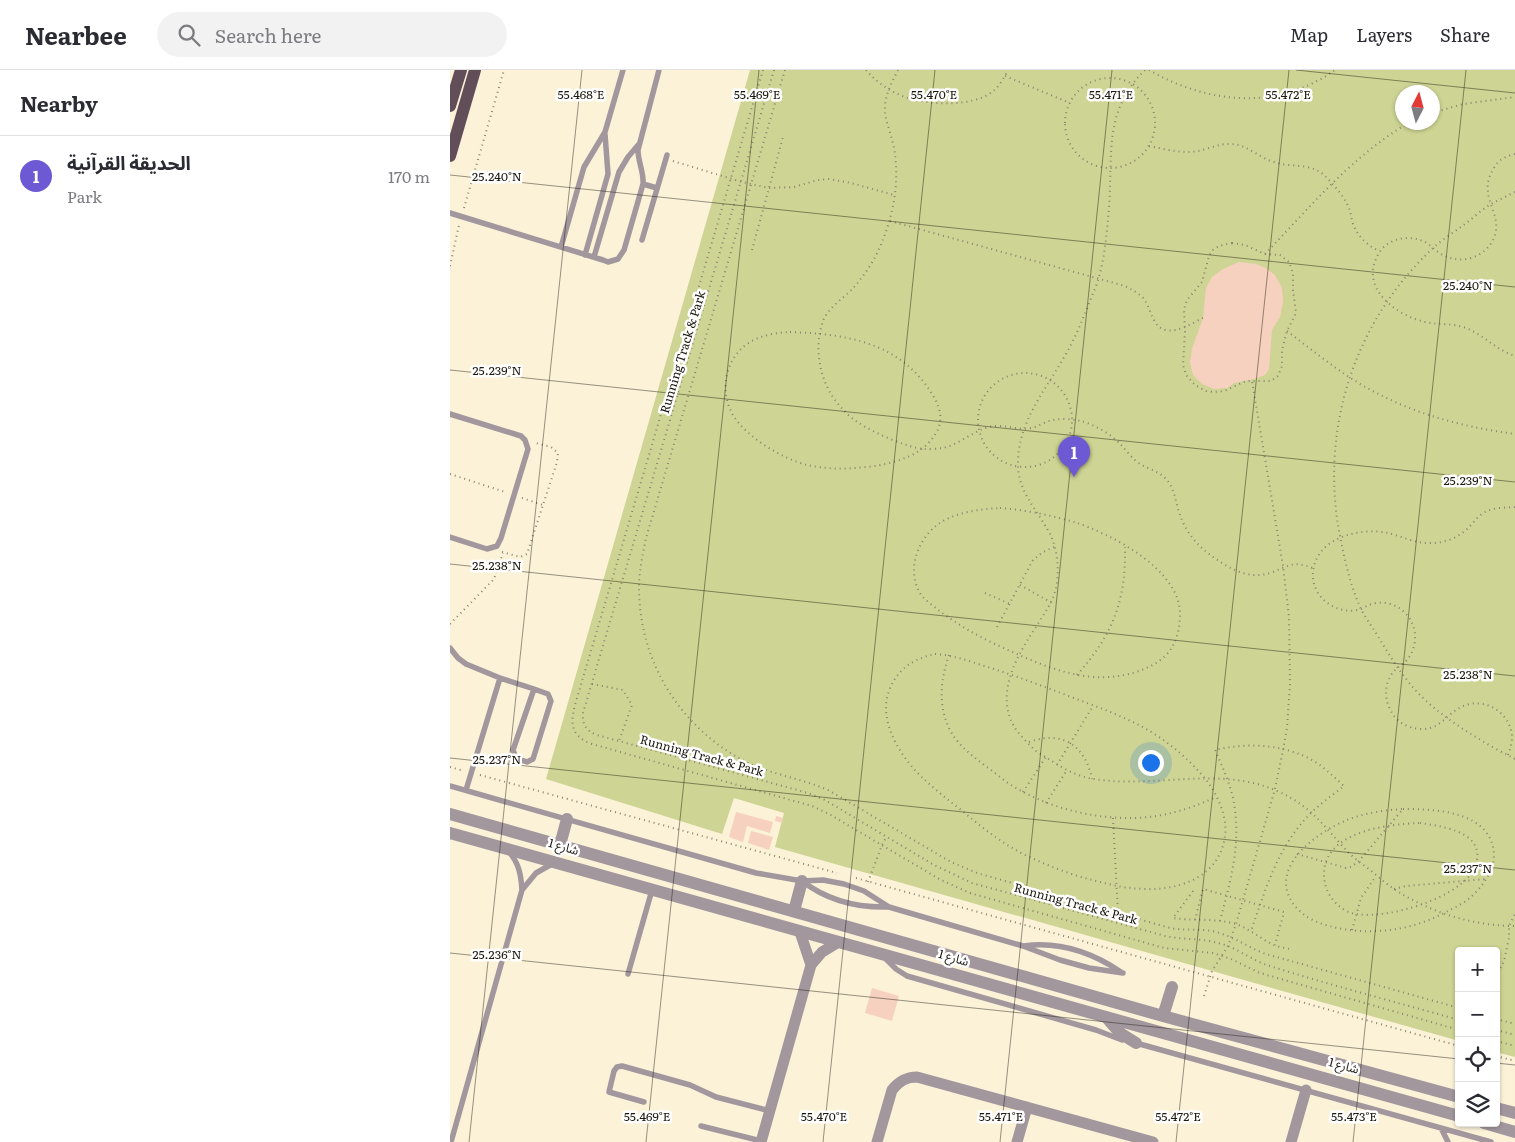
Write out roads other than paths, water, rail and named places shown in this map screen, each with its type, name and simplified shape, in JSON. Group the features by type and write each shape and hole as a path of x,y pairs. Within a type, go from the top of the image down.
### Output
{"main road":[{"path":"450,106 460,70"},
{"path":"450,156 475,70"}],"street":[{"name":"شارع 1","path":"450,814 1163,1016 1455,1096"},
{"path":"560,845 567,819"},
{"name":"شارع 1","path":"450,833 1455,1115"},
{"path":"794,911 802,881"},
{"path":"800,932 811,964"},
{"path":"761,1141 811,964 822,952 837,943"},
{"path":"1163,1016 1172,987"},
{"path":"1107,1018 1120,1032 1136,1043"},
{"path":"877,1142 892,1090 902,1080 910,1077 924,1078 1153,1142"},
{"path":"1292,1142 1306,1090"},
{"path":"1017,1142 1027,1107"},
{"path":"1500,1109 1515,1113"},
{"path":"1498,1127 1515,1132"}],"lane":[{"path":"561,248 584,166 605,132 623,70"},
{"path":"450,213 608,262 618,259 622,255 643,184 643,174 638,157 639,144 659,70"},
{"path":"585,255 608,174 605,132"},
{"path":"594,257 619,172 639,144"},
{"path":"642,240 667,157"},
{"path":"643,184 658,188"},
{"path":"450,414 521,436 525,440 528,449 500,543 492,549 483,548 450,537"},
{"path":"450,648 461,661 500,678 534,689 548,694 551,700 533,759 527,762 516,758 513,750 534,689"},
{"path":"466,790 500,678"},
{"path":"450,786 756,873 802,881 834,881 864,891 889,907"},
{"path":"450,1142 522,890 522,878 519,868 507,849"},
{"path":"522,890 536,873 554,862"},
{"path":"802,881 819,893 838,901 858,906 889,907 1023,946 1060,960 1090,968 1123,973 1101,959 1076,950 1050,944 1023,946"},
{"path":"628,974 652,890"},
{"path":"882,955 906,976 1096,1030 1122,1040 1491,1142"},
{"path":"644,1102 609,1092 614,1071 617,1067 622,1066 683,1083 716,1097 770,1111"},
{"path":"701,1126 761,1141"},
{"path":"1441,1128 1448,1142"}],"place":[{"name":"الحديقة القرآنية","path":"1074,477"}]}
